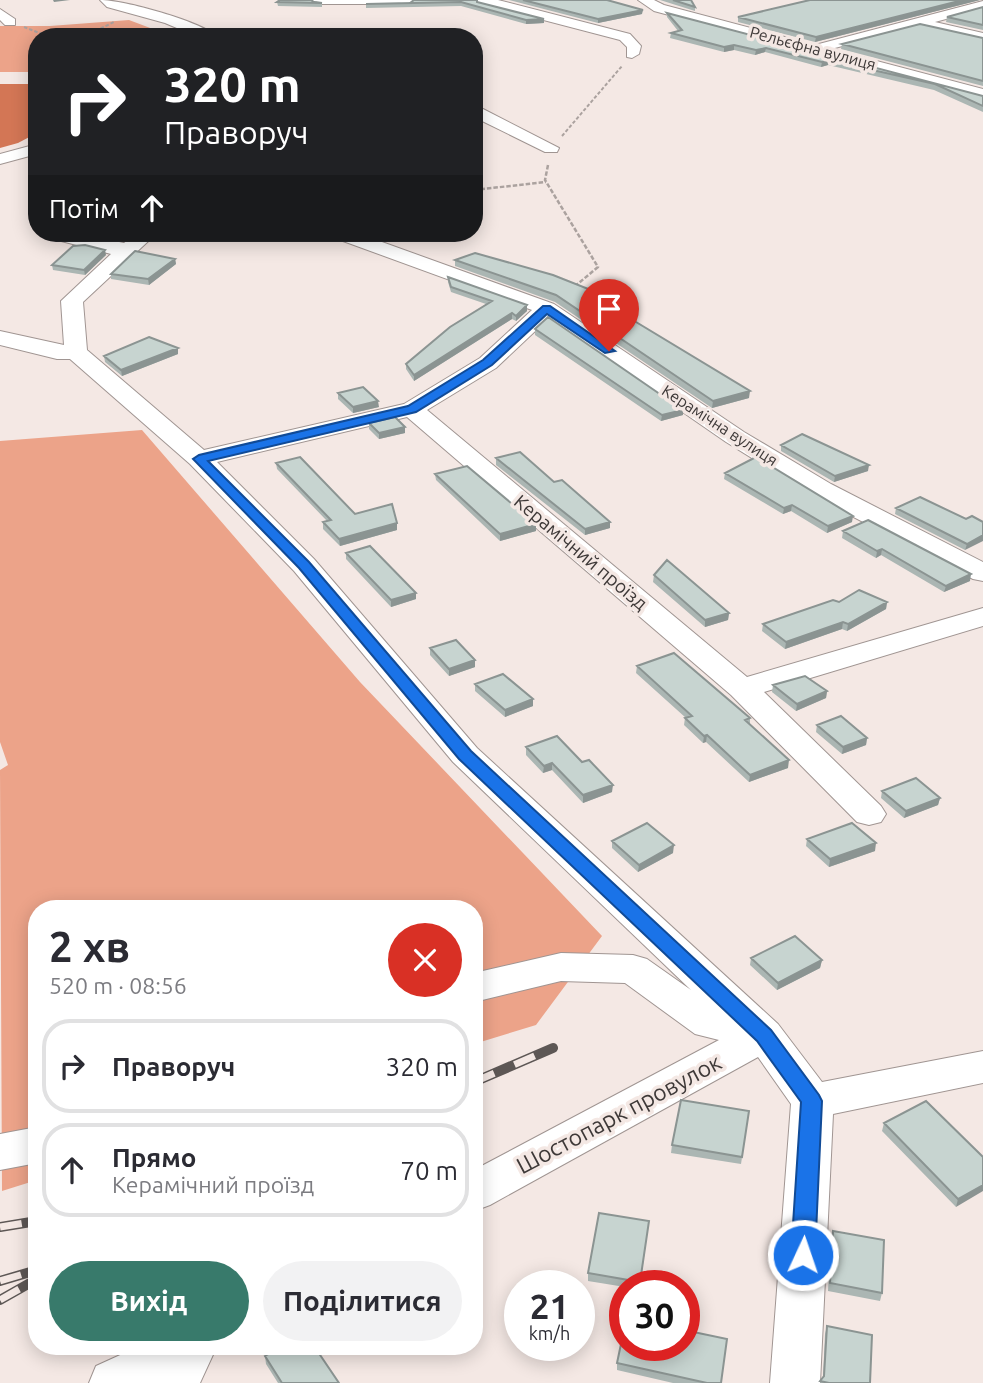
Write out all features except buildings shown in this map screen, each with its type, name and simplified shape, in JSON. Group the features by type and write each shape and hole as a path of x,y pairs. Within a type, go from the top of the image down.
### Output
{"street":[{"path":"316,0 410,0"},
{"path":"483,0 625,37 634,46 632,54"},
{"name":"Рельєфна вулиця","path":"643,0 659,8 983,94"},
{"path":"109,2 189,28"},
{"path":"819,49 983,5"},
{"path":"597,31 658,17 659,8"},
{"path":"918,22 983,37"},
{"path":"483,116 551,148"},
{"path":"0,159 28,151"},
{"path":"88,242 112,248 135,242"},
{"path":"76,352 72,301 138,242"},
{"name":"Керамічна вулиця","path":"366,242 547,308 735,437 800,477 983,573"},
{"path":"199,459 412,409 488,363 547,308"},
{"path":"0,338 57,352 76,352 199,459 304,565 465,755 764,1035 812,1101 796,1383"},
{"name":"Керамічний проїзд","path":"412,409 742,688 869,814"},
{"path":"742,688 983,617"},
{"path":"483,986 561,967 634,969 709,1023 764,1035"},
{"name":"Шостопарк провулок","path":"483,1187 764,1035"},
{"path":"812,1101 983,1068"},
{"path":"0,1152 28,1147"},
{"path":"114,1383 172,1355"},
{"path":"175,1383 187,1355"}],"path":[{"path":"101,28 121,18 109,2"},
{"path":"5,18 29,28"},
{"path":"547,308 598,267 546,181 551,148 632,54"},
{"path":"483,189 546,181"}],"shaded area":[{"path":"129,20 150,28 28,28 28,72 0,72 0,26 50,26"},
{"path":"0,84 28,84 28,138 0,148"},
{"path":"142,430 360,682 602,936 536,1025 483,1041 483,900 28,900 28,1183 2,1191 0,770 8,765 0,742 0,441"}],"railway":[{"path":"483,1078 553,1048"},
{"path":"0,1227 28,1222"},
{"path":"0,1281 28,1273"},
{"path":"0,1300 28,1284"}],"route":[{"path":"609,351 547,308 488,363 412,409 199,459 304,565 465,755 764,1035 812,1101 803,1255"}]}
